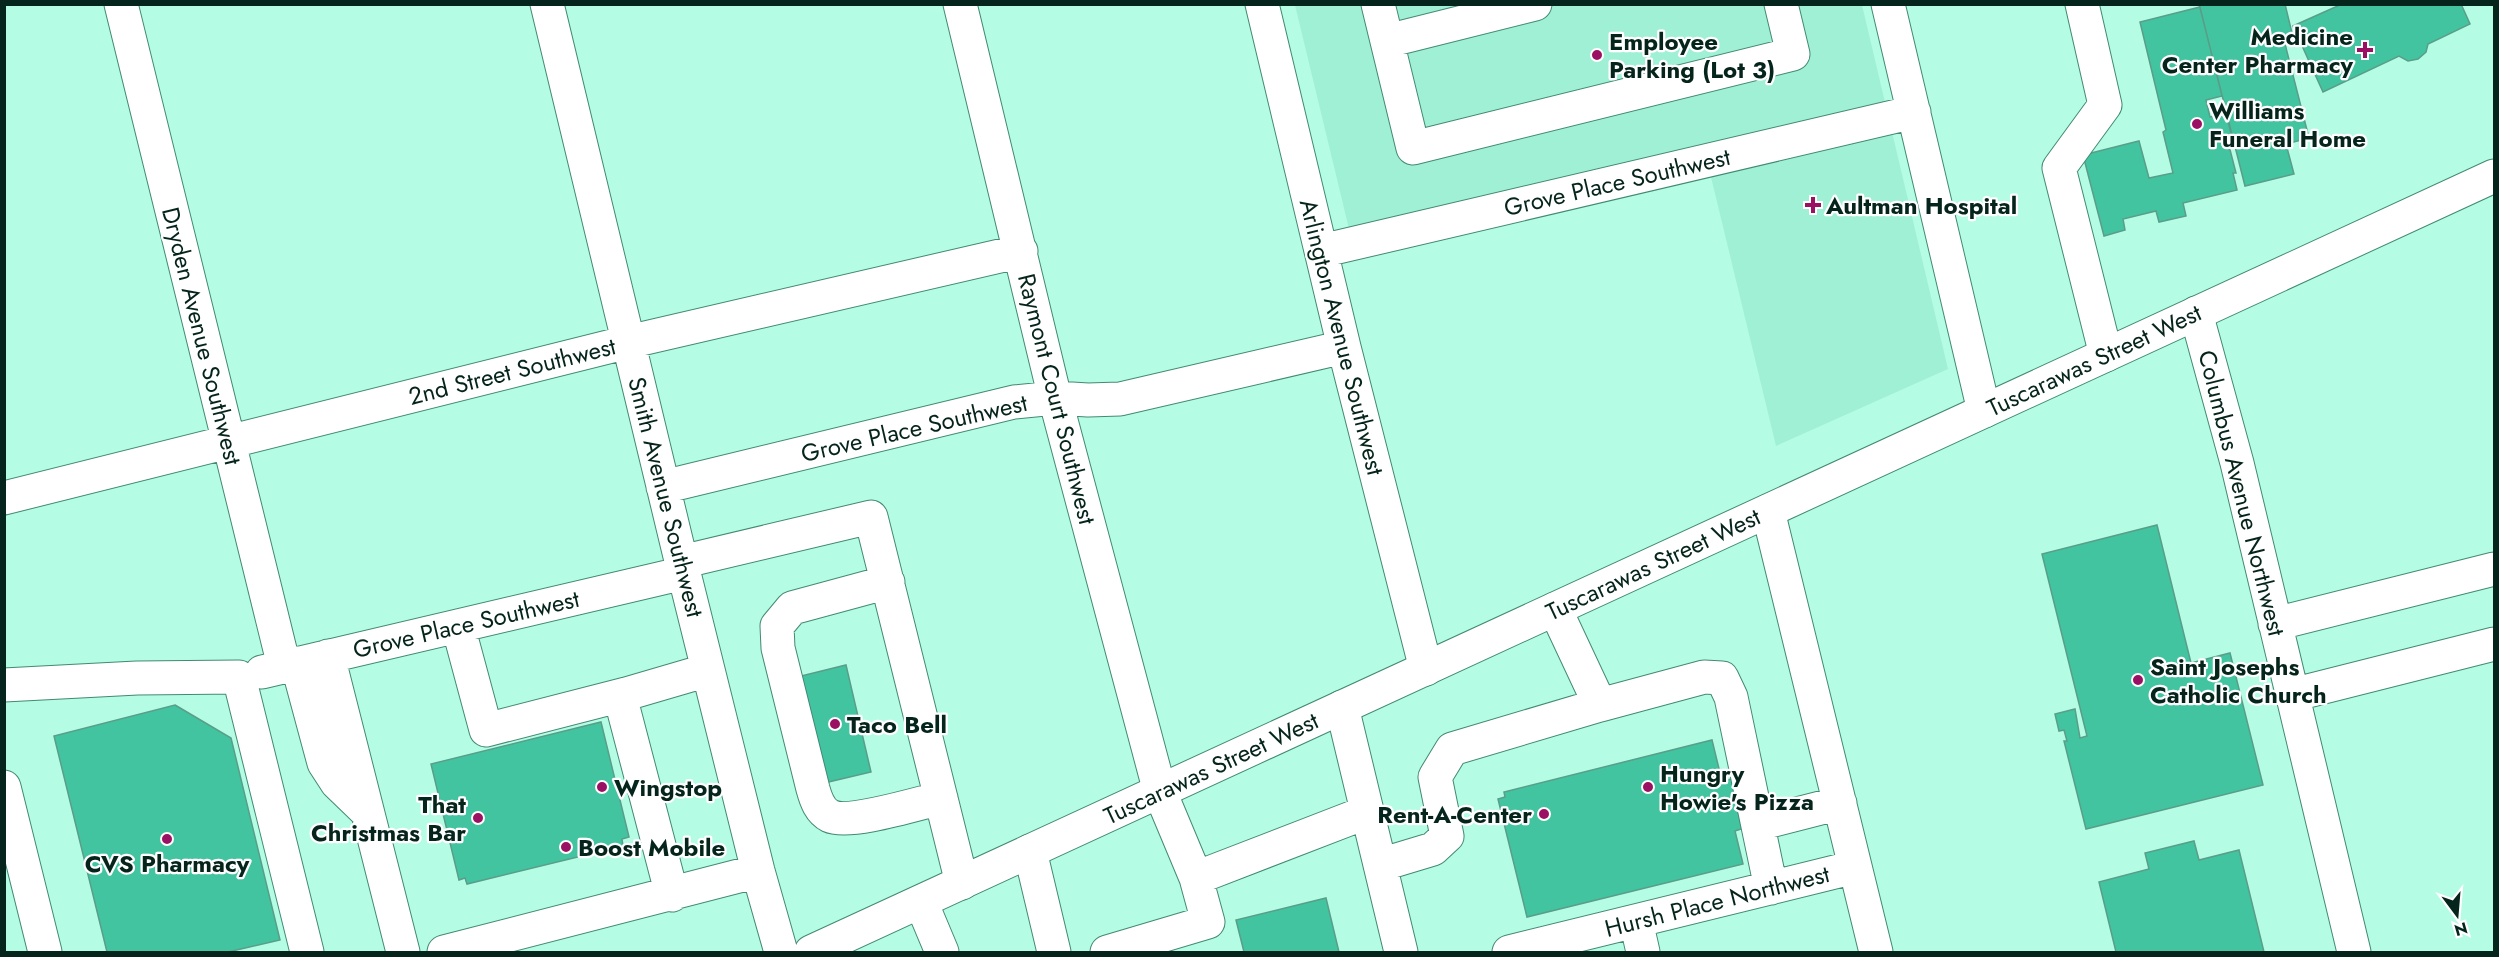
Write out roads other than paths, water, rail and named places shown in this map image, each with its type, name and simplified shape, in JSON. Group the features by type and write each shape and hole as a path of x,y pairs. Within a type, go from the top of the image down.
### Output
{"street":[{"name":"Dryden Avenue Southwest","path":"122,4 228,443 303,662 324,764 337,783 367,812 403,952"},
{"name":"Smith Avenue Southwest","path":"547,4 682,567 758,872 782,952"},
{"name":"Raymont Court Southwest","path":"960,4 1055,398 1160,792 1196,878 1208,922 1107,952"},
{"name":"Arlington Avenue Southwest","path":"1262,4 1344,347 1426,669"},
{"path":"1378,4 1413,148 1793,54 1781,4"},
{"path":"1387,41 1534,4"},
{"path":"1888,4 1984,411"},
{"path":"2082,4 2106,105 2059,168 2106,355"},
{"name":"Grove Place Southwest","path":"1321,251 1914,112"},
{"name":"Tuscarawas Street West","path":"811,952 2494,176"},
{"name":"2nd Street Southwest","path":"4,498 628,342 1021,251"},
{"name":"Columbus Avenue Northwest","path":"2196,313 2237,463 2354,952"},
{"name":"Grove Place Southwest","path":"663,487 1014,402 1055,398 1120,399 1344,347"},
{"path":"1768,511 1876,952"},
{"name":"Grove Place Southwest","path":"4,685 137,678 239,677 458,626 871,517 888,582"},
{"path":"2275,624 2494,569"},
{"path":"941,798 847,819 824,812 816,797 777,640 777,626 792,608 888,582 962,883"},
{"path":"1555,609 1600,705"},
{"path":"458,626 486,730 620,696 708,670"},
{"path":"2292,695 2494,644"},
{"path":"239,677 306,952"},
{"path":"1380,865 1433,849 1447,836 1435,777 1452,749 1704,677 1722,678 1731,697 1771,888"},
{"path":"620,696 672,895"},
{"path":"1342,707 1401,952"},
{"path":"4,787 45,952"},
{"path":"1758,824 1840,803"},
{"path":"1196,878 1367,812"},
{"path":"1030,851 1054,952"},
{"name":"Hursh Place Northwest","path":"1509,952 1855,867"},
{"path":"444,952 758,872"},
{"path":"921,902 942,952"},
{"path":"1636,921 1643,952"}],"place":[{"name":"Medicine Center Pharmacy","path":"2365,50"},
{"name":"Employee Parking (Lot 3)","path":"1597,55"},
{"name":"Williams Funeral Home","path":"2197,124"},
{"name":"Aultman Hospital","path":"1813,205"},
{"name":"Saint Josephs Catholic Church","path":"2138,680"},
{"name":"Taco Bell","path":"835,724"},
{"name":"Wingstop","path":"602,787"},
{"name":"Hungry Howie's Pizza","path":"1648,787"},
{"name":"Rent-A-Center","path":"1544,814"},
{"name":"That Christmas Bar","path":"478,818"},
{"name":"CVS Pharmacy","path":"167,839"},
{"name":"Boost Mobile","path":"566,847"}]}
